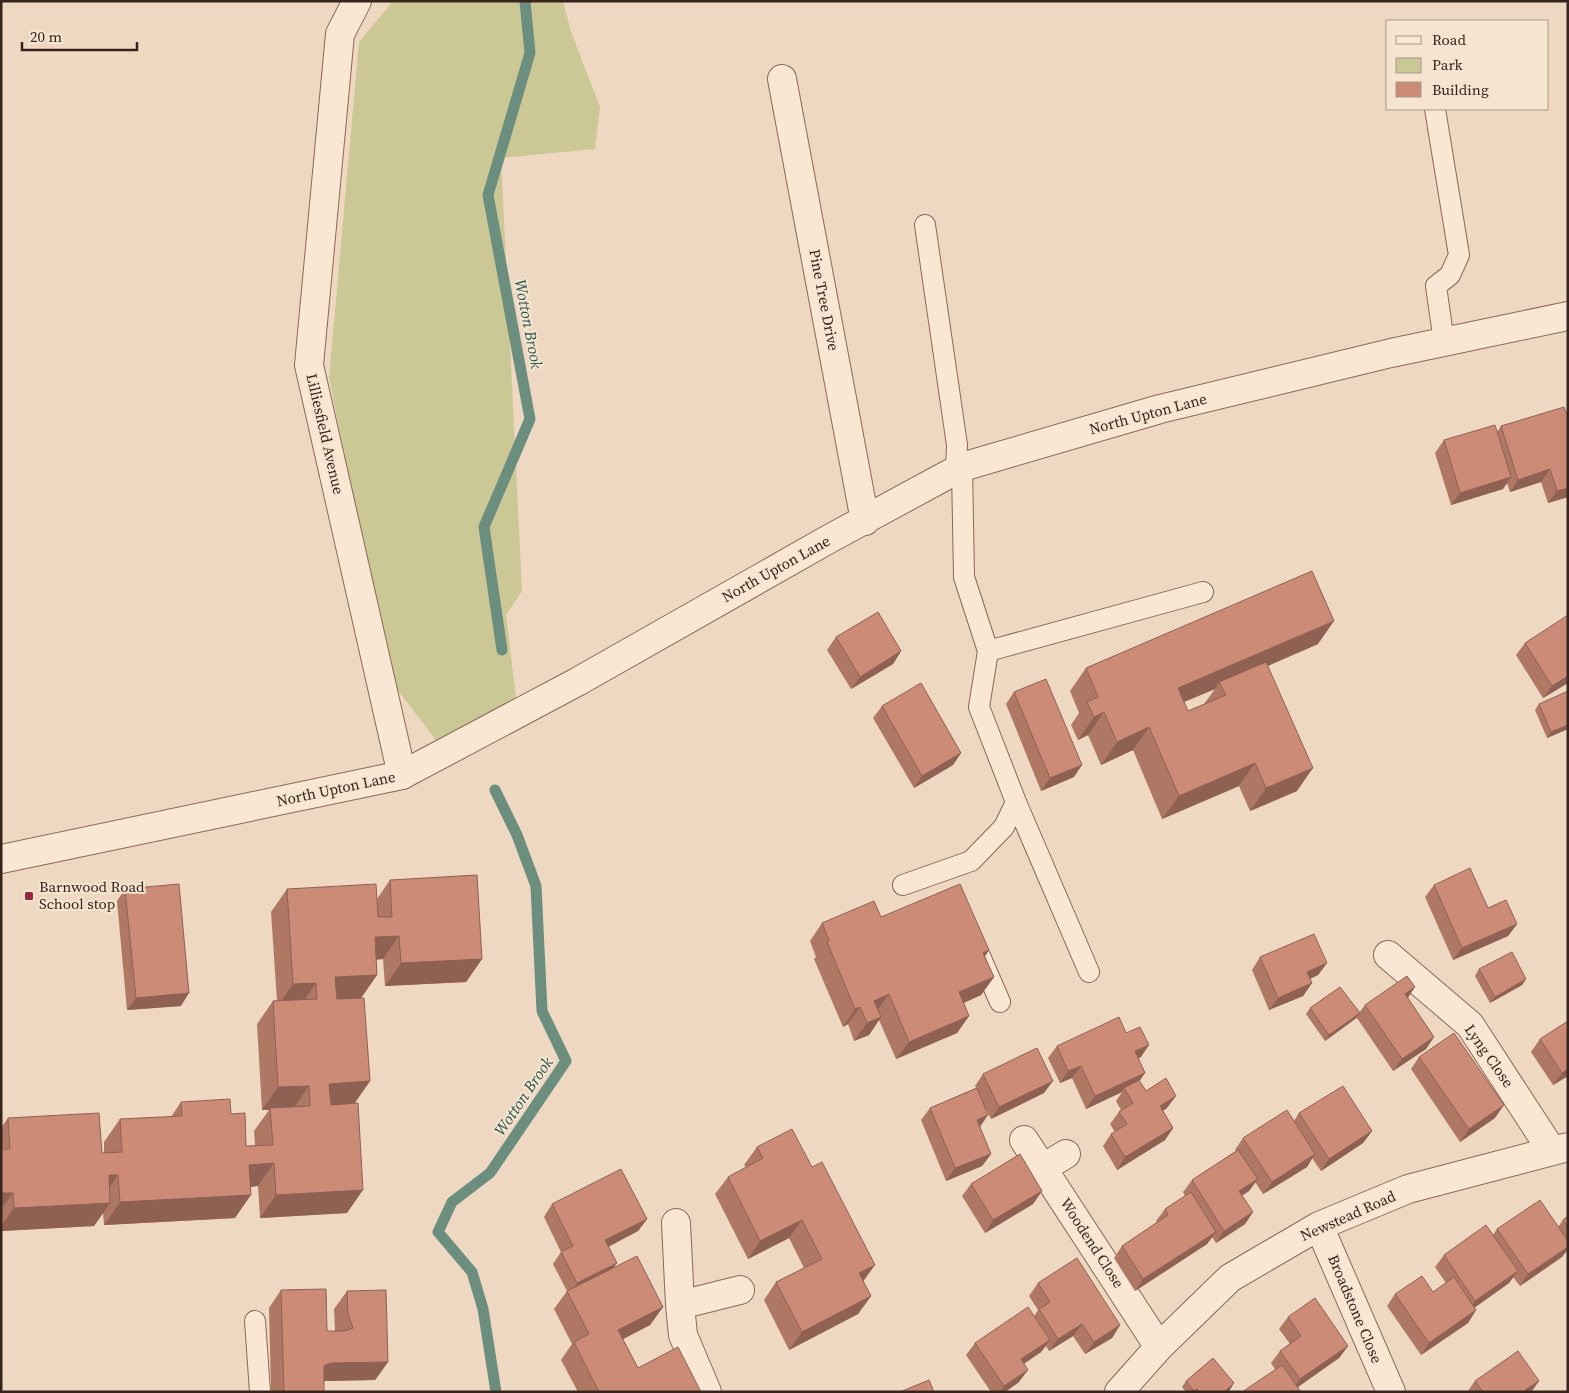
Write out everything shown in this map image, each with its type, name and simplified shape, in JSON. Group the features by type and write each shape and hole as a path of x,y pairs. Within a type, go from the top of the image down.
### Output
{"street":[{"name":"Lilliesfield Avenue","path":"357,1 340,34 309,365 402,775"},
{"name":"Pine Tree Drive","path":"782,79 865,521"},
{"name":"North Upton Lane","path":"1,859 402,775 576,682 959,468 1160,409 1444,342 1568,316"},
{"name":"Lyng Close","path":"1388,955 1470,1025 1560,1149"},
{"name":"Woodend Close","path":"1024,1140 1159,1347"},
{"name":"Newstead Road","path":"1119,1392 1159,1347 1230,1278 1319,1226 1408,1189 1560,1149"},
{"path":"1043,1168 1066,1154"},
{"path":"676,1223 683,1335 707,1392"},
{"name":"Broadstone Close","path":"1319,1226 1391,1392"},
{"path":"680,1305 740,1290"}],"lane":[{"path":"1435,110 1459,255 1450,275 1436,286 1444,342"},
{"path":"925,225 957,445 964,577 988,651 980,706 1016,802 1089,972"},
{"path":"988,651 1203,592"},
{"path":"903,885 947,880 971,861 1004,827 1016,802"},
{"path":"973,941 1000,1002"},
{"path":"255,1322 260,1392"}],"green space":[{"path":"393,1 563,1 571,32 600,107 595,149 501,158 522,591 506,615 517,706 440,745 389,679 329,378 359,42"}],"building":[{"path":"1564,407 1568,418 1568,488 1557,491 1550,469 1518,480 1501,426"},
{"path":"1495,425 1511,477 1460,493 1444,440"},
{"path":"1312,571 1334,621 1178,688 1188,711 1226,695 1219,682 1266,662 1313,768 1266,788 1255,763 1179,796 1149,727 1117,742 1104,712 1094,717 1087,702 1098,697 1086,668"},
{"path":"878,612 901,651 860,677 836,637"},
{"path":"1568,615 1568,676 1552,686 1525,643"},
{"path":"1046,679 1082,765 1050,778 1014,692"},
{"path":"921,683 961,753 922,776 882,706"},
{"path":"1568,691 1568,725 1551,732 1539,704"},
{"path":"1470,868 1488,908 1506,900 1517,924 1462,948 1434,885"},
{"path":"477,875 482,959 401,963 399,936 375,937 377,975 335,977 337,999 364,998 370,1081 329,1084 331,1105 358,1103 363,1190 276,1195 274,1163 249,1165 251,1195 120,1202 118,1175 109,1175 110,1203 14,1208 13,1193 1,1193 1,1149 10,1149 8,1118 99,1113 102,1153 122,1152 120,1119 182,1116 181,1102 230,1099 231,1114 245,1113 246,1146 273,1145 270,1108 310,1106 309,1086 278,1087 273,1001 317,999 316,983 293,984 287,889 376,884 378,917 392,917 390,880"},
{"path":"179,884 189,993 136,998 125,889"},
{"path":"960,884 989,950 983,953 994,977 959,992 969,1016 909,1042 889,994 874,1001 881,1017 867,1023 860,1007 855,1009 827,942 829,940 822,923 874,901 881,917"},
{"path":"1314,934 1327,963 1307,972 1312,983 1278,998 1260,957"},
{"path":"1512,952 1526,979 1495,997 1479,969"},
{"path":"1407,976 1415,987 1405,994 1434,1037 1402,1059 1365,1005"},
{"path":"1340,987 1360,1013 1329,1035 1310,1008"},
{"path":"1119,1017 1126,1033 1140,1027 1149,1045 1135,1051 1145,1073 1095,1096 1081,1066 1068,1071 1057,1046"},
{"path":"1568,1021 1568,1069 1562,1073 1540,1039"},
{"path":"1454,1033 1504,1105 1469,1129 1419,1057"},
{"path":"1037,1048 1053,1081 999,1107 983,1074"},
{"path":"1166,1078 1176,1096 1160,1106 1173,1128 1125,1157 1111,1134 1127,1124 1119,1112 1133,1103 1124,1088 1139,1080 1146,1091"},
{"path":"1343,1086 1372,1131 1329,1159 1299,1113"},
{"path":"977,1088 988,1115 977,1120 991,1154 955,1168 930,1108"},
{"path":"1287,1110 1315,1154 1272,1182 1243,1138"},
{"path":"792,1129 812,1167 822,1162 875,1265 859,1273 871,1296 802,1332 776,1282 822,1259 802,1220 760,1241 728,1177 763,1158 757,1147"},
{"path":"1238,1150 1258,1179 1239,1191 1253,1212 1224,1231 1192,1180"},
{"path":"1020,1154 1042,1191 993,1220 971,1184"},
{"path":"621,1169 647,1219 605,1240 617,1263 577,1283 561,1252 573,1246 552,1204"},
{"path":"1191,1192 1216,1232 1143,1279 1122,1246 1168,1215 1165,1209"},
{"path":"1540,1200 1568,1241 1568,1247 1528,1274 1497,1229"},
{"path":"1568,1216 1568,1227 1563,1220"},
{"path":"1486,1225 1518,1271 1475,1301 1444,1255"},
{"path":"637,1256 663,1307 618,1330 638,1368 678,1347 701,1392 599,1392 574,1342 589,1334 567,1291"},
{"path":"1077,1258 1120,1325 1094,1342 1082,1324 1058,1339 1039,1309 1050,1302 1038,1283"},
{"path":"1422,1276 1433,1292 1454,1277 1476,1310 1429,1343 1395,1294"},
{"path":"326,1289 327,1331 345,1331 353,1328 348,1314 347,1291 386,1290 388,1362 330,1363 324,1366 324,1392 284,1392 281,1290"},
{"path":"1315,1298 1348,1346 1300,1379 1280,1351 1301,1336 1288,1317"},
{"path":"1028,1307 1050,1340 1021,1359 1028,1370 1004,1386 975,1343"},
{"path":"1518,1351 1539,1381 1525,1390 1526,1392 1483,1392 1475,1381"},
{"path":"1213,1358 1234,1383 1224,1392 1199,1392 1197,1389 1194,1391 1186,1381"},
{"path":"1282,1365 1301,1392 1242,1392"},
{"path":"929,1380 934,1392 900,1392"}],"waterway":[{"name":"Wotton Brook","path":"502,650 484,527 530,419 488,195 530,53 525,1"},
{"name":"Wotton Brook","path":"495,790 517,835 536,886 542,1011 566,1061 490,1173 452,1202 438,1232 472,1272 483,1309 496,1392"}],"place":[{"name":"Barnwood Road School stop","path":"29,896"}]}
